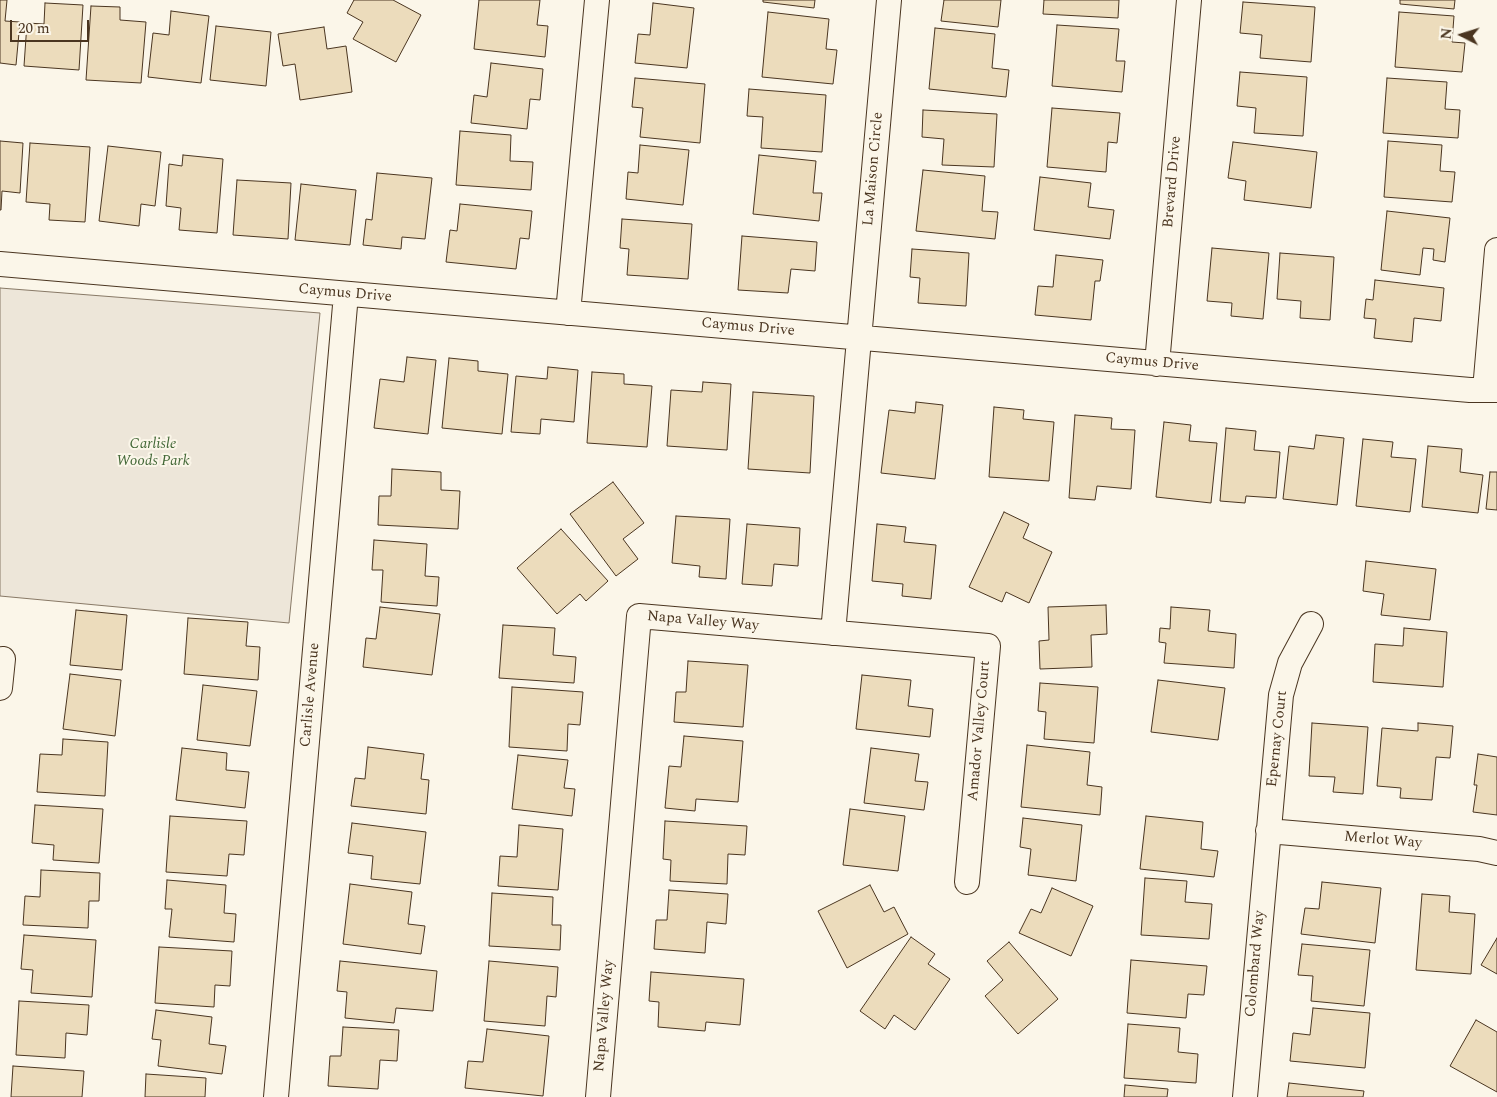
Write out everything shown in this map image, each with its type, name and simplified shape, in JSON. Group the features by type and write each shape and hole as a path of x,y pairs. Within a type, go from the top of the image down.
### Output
{"street":[{"path":"568,313 597,0"},
{"name":"La Maison Circle","path":"859,338 889,0"},
{"name":"Brevard Drive","path":"1157,364 1188,0"},
{"path":"1491,390 1497,250"},
{"name":"Caymus Drive","path":"0,264 1157,364 1470,390 1491,390"},
{"name":"Carlisle Avenue","path":"276,1097 346,294"},
{"path":"833,633 859,338"},
{"name":"Napa Valley Way","path":"598,1097 639,616 833,633"},
{"name":"Epernay Court","path":"1268,831 1281,695 1290,663 1311,624"},
{"name":"Amador Valley Court","path":"833,633 988,646 967,882"},
{"path":"0,688 2,659"},
{"name":"Merlot Way","path":"1268,831 1480,849 1497,853"},
{"name":"Colombard Way","path":"1245,1097 1268,831"}],"green space":[{"name":"Carlisle Woods Park","path":"0,288 320,313 289,623 0,596"}],"building":[{"path":"0,0 7,0 5,21 20,22 16,65 0,63"},
{"path":"354,0 393,0 421,15 396,62 353,39 363,22 347,13"},
{"path":"479,0 540,0 537,25 548,26 545,57 474,49"},
{"path":"763,0 815,0 814,8 763,2"},
{"path":"944,0 1001,0 998,27 941,21"},
{"path":"1044,0 1119,0 1118,18 1043,14"},
{"path":"1400,0 1455,0 1454,9 1400,4"},
{"path":"1243,2 1315,7 1311,62 1260,58 1262,35 1240,33"},
{"path":"45,3 83,5 79,70 24,66 27,23 44,24"},
{"path":"653,3 694,8 687,68 635,63 638,34 650,35"},
{"path":"91,6 120,7 120,20 146,22 141,83 86,80"},
{"path":"171,11 209,16 201,83 148,77 153,33 169,35"},
{"path":"768,12 829,19 826,49 837,50 833,84 762,77"},
{"path":"1399,12 1454,16 1452,42 1465,43 1462,72 1395,67"},
{"path":"1057,25 1119,29 1116,61 1125,61 1122,92 1052,86"},
{"path":"216,26 271,32 266,86 210,80"},
{"path":"324,27 327,49 346,46 352,92 300,100 295,64 283,66 278,34"},
{"path":"935,28 995,34 992,68 1009,70 1006,97 929,89"},
{"path":"491,63 543,69 540,100 530,99 527,129 471,123 474,95 487,97"},
{"path":"1240,72 1307,77 1303,136 1254,133 1256,108 1237,106"},
{"path":"635,78 705,84 700,143 640,137 643,108 632,107"},
{"path":"1387,78 1447,82 1445,109 1460,110 1458,138 1383,133"},
{"path":"749,89 826,95 822,152 761,148 763,117 747,116"},
{"path":"1052,108 1120,113 1117,143 1108,142 1106,172 1047,167"},
{"path":"923,110 997,114 994,167 942,165 944,139 922,137"},
{"path":"460,131 511,135 510,161 533,162 531,190 456,185"},
{"path":"0,141 23,143 20,193 2,191 1,210 0,210"},
{"path":"1388,141 1442,145 1440,171 1455,172 1452,202 1384,197"},
{"path":"1233,142 1317,152 1311,208 1244,200 1246,181 1228,178"},
{"path":"30,143 90,147 85,222 49,220 50,204 26,202"},
{"path":"640,145 689,150 683,205 626,199 628,172 638,173"},
{"path":"108,146 161,152 155,206 141,204 139,226 99,221"},
{"path":"183,155 223,159 217,233 179,230 181,208 166,206 169,164 182,166"},
{"path":"759,155 816,161 813,193 822,193 819,221 753,214"},
{"path":"923,170 985,176 982,211 998,212 995,239 916,231"},
{"path":"377,173 432,178 425,239 402,237 401,249 363,245 366,219 372,220"},
{"path":"1040,177 1091,183 1088,207 1114,210 1110,239 1034,230"},
{"path":"237,180 291,183 288,239 233,235"},
{"path":"301,184 356,190 350,245 295,240"},
{"path":"460,204 532,211 529,239 520,238 516,269 446,262 450,230 457,231"},
{"path":"1387,211 1450,218 1445,262 1433,260 1434,249 1423,248 1420,275 1381,270"},
{"path":"622,219 692,224 688,279 627,275 629,249 620,248"},
{"path":"742,236 817,242 815,271 791,269 788,293 738,290"},
{"path":"1212,248 1269,253 1263,319 1231,316 1232,303 1207,301"},
{"path":"912,249 969,253 966,306 918,303 920,278 910,277"},
{"path":"1280,253 1334,257 1330,320 1300,318 1301,301 1277,299"},
{"path":"1056,255 1103,260 1100,281 1095,281 1091,320 1035,315 1038,286 1053,287"},
{"path":"1375,280 1444,288 1441,321 1414,318 1412,342 1374,338 1376,319 1364,318 1366,299 1373,300"},
{"path":"407,357 436,360 428,434 374,428 380,379 404,382"},
{"path":"449,358 478,361 478,371 508,374 502,434 442,428"},
{"path":"548,367 578,370 574,422 541,419 540,434 511,432 516,376 547,379"},
{"path":"592,372 624,374 624,384 652,386 647,447 587,443"},
{"path":"703,382 731,384 727,450 667,446 671,390 702,392"},
{"path":"753,392 814,396 810,473 748,469"},
{"path":"916,402 943,405 935,479 881,473 889,410 915,413"},
{"path":"994,407 1024,410 1023,419 1054,422 1049,481 989,477"},
{"path":"1075,415 1112,418 1111,429 1135,430 1131,489 1097,486 1095,500 1069,498"},
{"path":"1164,422 1191,425 1189,441 1217,443 1211,503 1156,497"},
{"path":"1226,428 1256,431 1254,450 1280,452 1276,498 1246,496 1245,503 1220,501"},
{"path":"1316,435 1344,438 1337,505 1283,499 1289,446 1314,449"},
{"path":"1363,439 1393,442 1391,457 1416,459 1410,512 1356,506"},
{"path":"1428,446 1462,449 1460,472 1483,475 1478,513 1422,507"},
{"path":"392,469 441,472 441,490 460,491 458,529 378,525 379,496 391,496"},
{"path":"1490,472 1497,472 1497,510 1486,509"},
{"path":"613,482 644,523 623,539 638,559 616,576 570,514"},
{"path":"1004,512 1029,524 1023,538 1052,552 1029,603 1006,592 1002,602 969,587"},
{"path":"676,516 730,519 726,579 699,577 700,566 672,563"},
{"path":"747,524 800,528 798,566 774,564 772,586 742,584"},
{"path":"877,524 906,527 904,542 936,545 931,599 902,596 903,584 872,581"},
{"path":"561,529 608,581 586,601 580,594 557,614 517,568"},
{"path":"374,540 427,544 425,576 439,577 437,606 381,602 383,570 372,570"},
{"path":"1366,561 1436,569 1430,620 1381,615 1384,594 1363,591"},
{"path":"1106,605 1107,634 1091,635 1092,667 1040,669 1039,641 1049,640 1048,607"},
{"path":"380,607 440,614 432,675 363,667 366,638 376,639"},
{"path":"1171,607 1210,610 1208,631 1236,634 1234,668 1164,663 1166,643 1159,642 1160,628 1170,629"},
{"path":"76,610 127,615 122,670 70,665"},
{"path":"188,618 248,622 246,646 260,647 258,680 184,674"},
{"path":"503,625 555,628 553,655 576,657 574,683 499,678"},
{"path":"1404,628 1447,632 1443,687 1373,682 1375,644 1403,646"},
{"path":"688,661 748,665 743,727 674,722 676,692 686,692"},
{"path":"70,674 121,680 115,736 63,729"},
{"path":"862,675 911,680 908,706 933,709 930,737 856,729"},
{"path":"1158,680 1225,688 1218,740 1151,732"},
{"path":"1040,683 1098,687 1094,743 1044,739 1046,712 1038,711"},
{"path":"203,685 257,691 250,746 197,740"},
{"path":"512,687 583,692 580,725 568,724 567,751 509,747"},
{"path":"1312,723 1368,727 1363,794 1333,792 1335,777 1309,776"},
{"path":"1418,723 1453,726 1450,758 1436,757 1432,800 1400,798 1401,788 1377,786 1382,728 1418,731"},
{"path":"684,736 743,741 738,802 696,799 695,811 665,808 669,766 681,767"},
{"path":"63,739 108,742 105,796 37,792 40,754 62,755"},
{"path":"1027,745 1090,752 1087,785 1102,787 1100,815 1021,807"},
{"path":"368,747 424,754 421,779 429,780 426,814 351,806 355,778 365,779"},
{"path":"182,748 227,753 226,770 249,772 245,808 176,800"},
{"path":"871,748 919,754 915,781 928,782 924,810 864,803"},
{"path":"1478,754 1497,757 1497,815 1473,812 1477,785 1474,785"},
{"path":"518,755 568,760 564,788 575,789 572,816 512,809"},
{"path":"35,805 103,809 99,863 53,860 54,845 32,843"},
{"path":"850,809 905,816 898,871 843,865"},
{"path":"170,816 247,821 244,855 229,854 227,876 166,872"},
{"path":"1146,816 1203,822 1201,849 1218,851 1214,877 1140,869"},
{"path":"1023,818 1082,825 1076,881 1028,875 1031,849 1020,847"},
{"path":"665,821 747,826 745,855 728,854 727,884 670,881 671,860 663,859"},
{"path":"352,823 426,832 420,884 371,879 373,856 348,853"},
{"path":"519,825 563,829 558,890 498,886 500,856 517,857"},
{"path":"41,870 100,873 99,901 89,901 88,928 23,925 25,896 40,897"},
{"path":"1145,878 1187,881 1185,902 1212,904 1209,939 1141,935"},
{"path":"167,880 226,885 224,913 236,914 234,942 169,937 172,909 165,909"},
{"path":"1322,882 1381,888 1375,943 1301,934 1305,908 1319,909"},
{"path":"350,884 412,892 408,924 425,926 421,954 343,944"},
{"path":"870,885 884,912 894,907 908,934 847,968 818,911"},
{"path":"1052,888 1093,906 1071,956 1019,933 1031,909 1041,913"},
{"path":"669,890 728,894 726,924 707,922 705,953 654,949 656,920 667,920"},
{"path":"492,893 553,897 552,925 561,925 560,950 489,946"},
{"path":"1422,894 1450,896 1449,912 1475,914 1471,974 1416,970"},
{"path":"24,935 96,940 92,997 31,993 33,970 21,969"},
{"path":"911,937 935,954 928,964 950,979 915,1030 894,1015 885,1029 860,1011"},
{"path":"1497,938 1497,974 1481,965"},
{"path":"1009,942 1058,999 1018,1034 985,996 1003,980 987,961"},
{"path":"1302,944 1370,950 1364,1006 1311,1001 1313,976 1298,975"},
{"path":"159,947 232,951 230,986 215,985 214,1007 155,1003"},
{"path":"1131,960 1207,966 1204,995 1188,994 1186,1018 1127,1013"},
{"path":"340,961 437,971 433,1011 396,1008 394,1023 345,1018 347,992 337,991"},
{"path":"489,961 558,967 556,997 547,996 545,1026 484,1021"},
{"path":"651,972 744,979 740,1025 706,1022 705,1031 658,1027 659,1002 649,1001"},
{"path":"19,1001 89,1005 87,1035 66,1033 65,1058 16,1055"},
{"path":"1313,1008 1370,1013 1365,1068 1290,1061 1293,1033 1310,1035"},
{"path":"156,1010 212,1017 209,1044 226,1046 222,1074 158,1066 161,1040 152,1039"},
{"path":"1476,1020 1497,1032 1497,1092 1450,1066"},
{"path":"1128,1024 1180,1028 1178,1052 1198,1054 1196,1083 1124,1078"},
{"path":"343,1027 399,1030 397,1061 380,1060 378,1089 328,1086 330,1056 341,1056"},
{"path":"487,1029 549,1036 543,1096 465,1088 468,1061 483,1062"},
{"path":"13,1066 84,1071 82,1097 11,1097"},
{"path":"146,1074 206,1078 205,1097 145,1097"},
{"path":"1289,1083 1364,1091 1363,1097 1287,1097"},
{"path":"1125,1085 1168,1089 1167,1097 1124,1097"}]}
